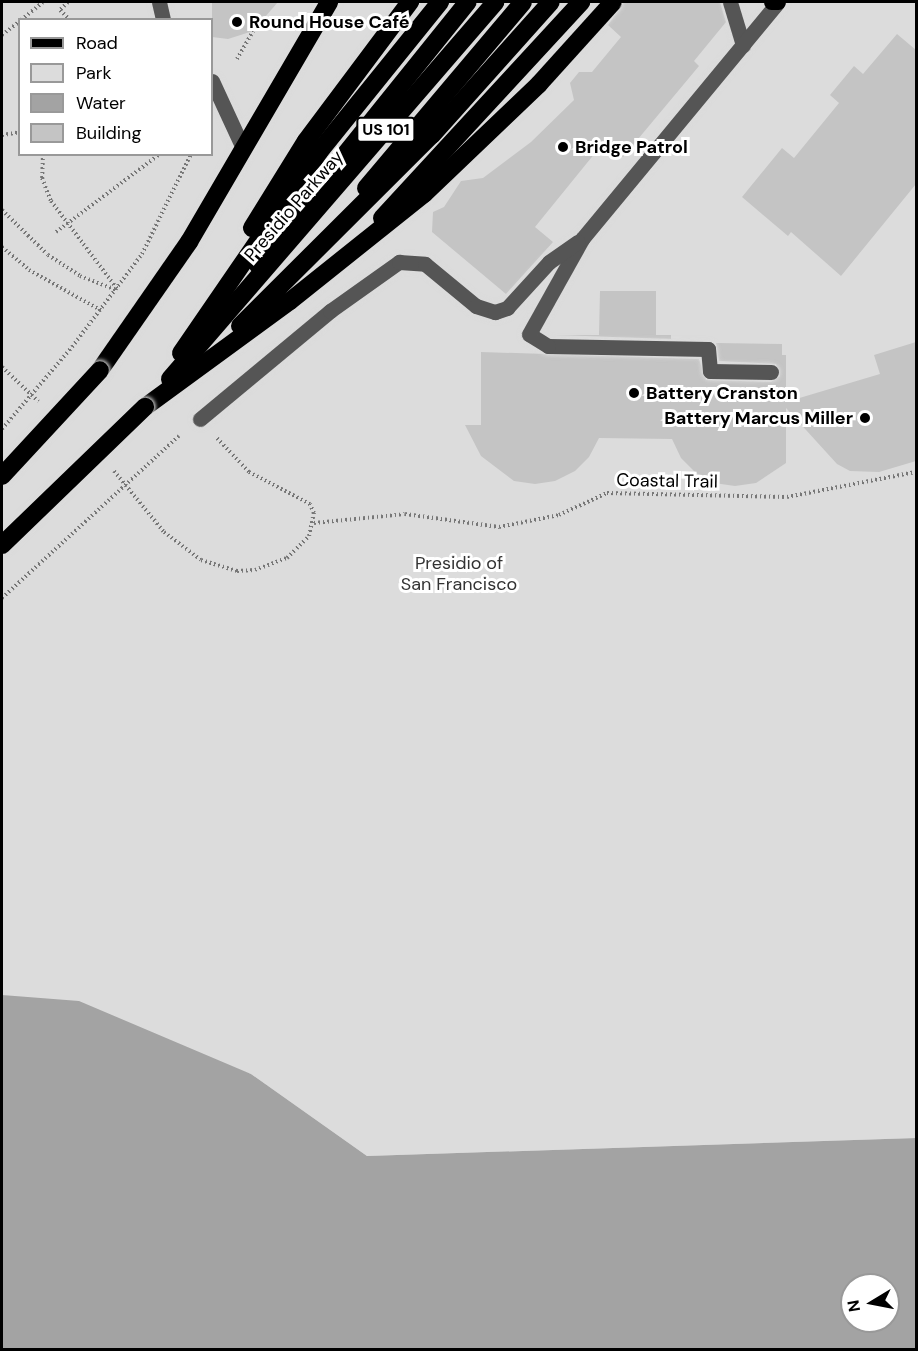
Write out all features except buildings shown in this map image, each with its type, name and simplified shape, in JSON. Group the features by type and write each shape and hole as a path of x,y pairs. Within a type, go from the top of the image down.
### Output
{"highway":[{"path":"2,476 100,370 183,251 242,146 329,2"},
{"path":"145,407 306,141 410,2"},
{"path":"145,407 319,152 440,2"},
{"path":"145,407 377,110 468,2"},
{"name":"Presidio Parkway","path":"145,407 495,2"},
{"path":"325,238 523,2"},
{"path":"186,377 432,135 550,2"},
{"path":"346,257 581,2"},
{"path":"145,407 346,257 424,194 502,120 613,2"},
{"name":"US 101","path":"2,545 145,407"}],"lane":[{"path":"159,2 163,18"},
{"path":"730,2 743,45"},
{"path":"771,372 710,371 708,349 548,346 528,334 582,239 743,45 775,2"},
{"path":"213,83 242,146"},
{"path":"200,418 330,311 399,262 425,264 476,306 495,312 512,304 549,262 582,239"}],"path":[{"path":"23,18 43,2"},
{"path":"67,18 60,10 68,2"},
{"path":"2,35 18,22"},
{"path":"237,59 253,31"},
{"path":"2,135 18,132"},
{"path":"44,156 42,178 48,193 118,290"},
{"path":"56,232 157,156"},
{"path":"2,429 118,290 142,254 190,156"},
{"path":"2,210 48,255 80,276 118,290"},
{"path":"2,248 29,270 102,311"},
{"path":"2,367 45,406"},
{"path":"2,598 179,436 200,418 249,472 310,504 314,523 299,549 272,565 237,571 219,567 191,554 164,532 106,462"},
{"name":"Coastal Trail","path":"314,523 405,514 499,526 559,515 607,493 787,497 813,495 916,472"}],"green space":[{"name":"Presidio of San Francisco","path":"2,2 916,2 916,1138 367,1156 251,1074 2,995"}],"water":[{"path":"2,995 79,1001 251,1074 367,1156 916,1138 916,1349 2,1349"}],"place":[{"name":"Round House Café","path":"237,22"},
{"name":"Bridge Patrol","path":"563,147"},
{"name":"Battery Cranston","path":"634,393"},
{"name":"Battery Marcus Miller","path":"865,418"}]}
